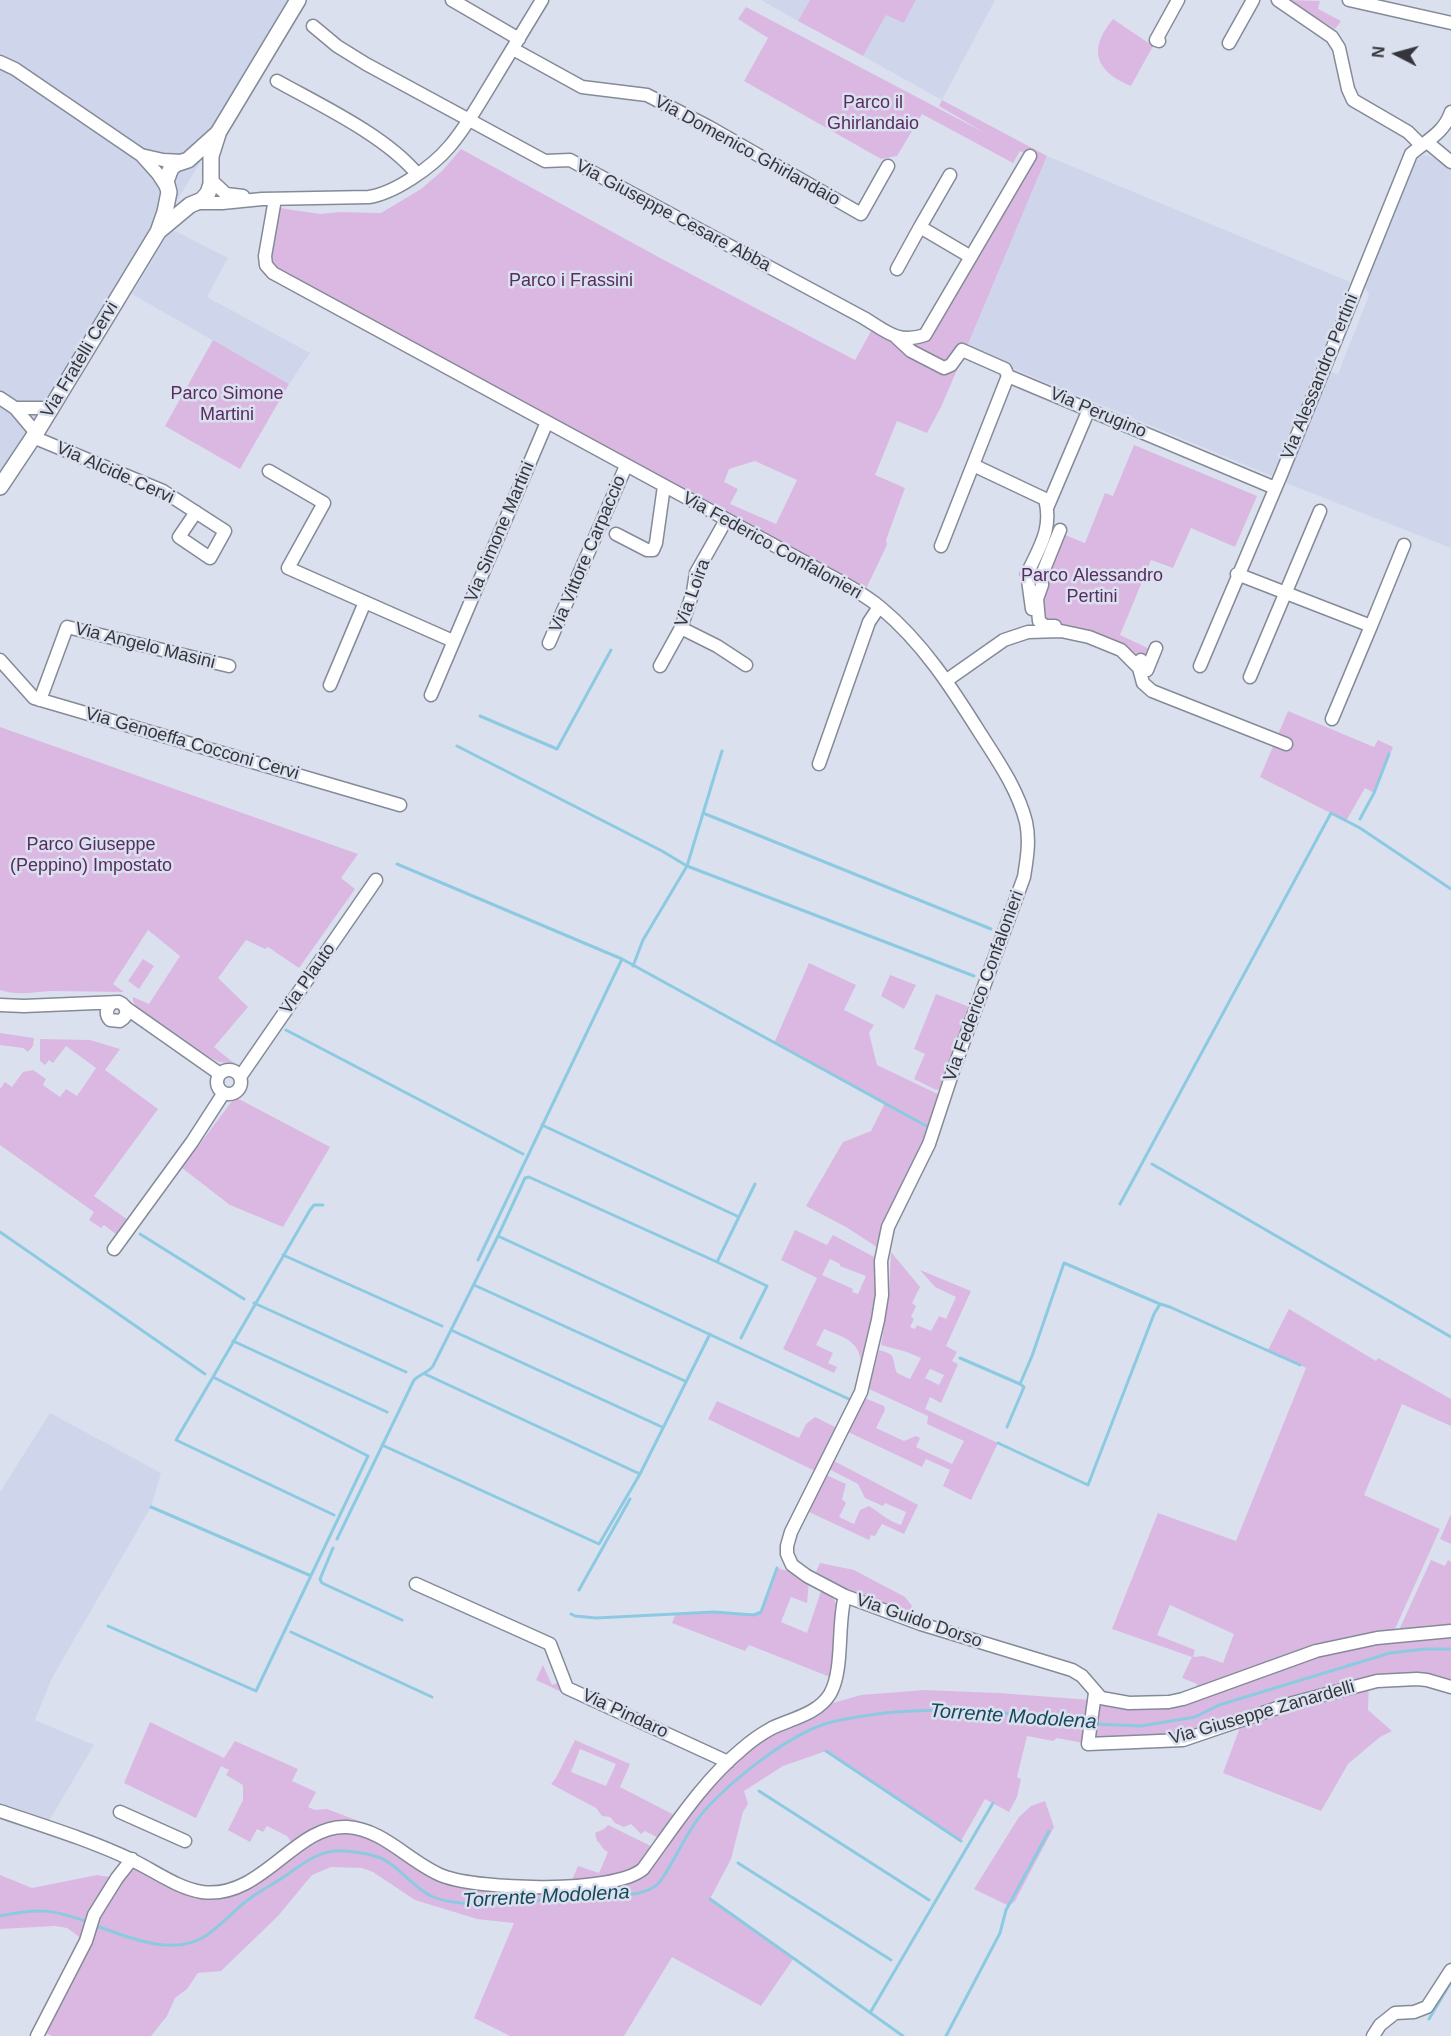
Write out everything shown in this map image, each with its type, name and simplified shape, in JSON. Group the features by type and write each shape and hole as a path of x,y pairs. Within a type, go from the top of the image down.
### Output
{"main road":[{"name":"Via Fratelli Cervi","path":"158,232 208,194 211,156 218,133 298,0"},
{"name":"Via Fratelli Cervi","path":"0,487 158,232 165,212 168,190 166,181 171,168 185,160 218,133"},
{"path":"185,160 204,166 210,178"},
{"path":"168,190 178,202 194,204"}],"street":[{"path":"452,0 516,44"},
{"path":"194,204 262,199 369,198 391,190 417,174 448,149 469,120 542,0"},
{"path":"1159,41 1156,40 1178,0"},
{"path":"1229,43 1253,0"},
{"path":"1278,0 1332,37 1340,48 1346,82 1353,100 1408,132 1451,162"},
{"path":"1354,0 1376,3 1451,23"},
{"name":"Via Giuseppe Cesare Abba","path":"314,26 337,46 366,64 469,120 545,161 570,160 864,318 896,337 911,351 944,368 951,365 962,350 1005,369 1008,376"},
{"name":"Via Domenico Ghirlandaio","path":"516,44 582,87 647,95 709,127 861,214 888,166"},
{"path":"0,55 15,69 141,155 158,174 168,190"},
{"path":"0,62 15,69"},
{"path":"277,81 380,140 417,174"},
{"name":"Via Alessandro Pertini","path":"1202,660 1275,488 1411,154 1444,127 1451,112"},
{"path":"141,155 163,160 185,160"},
{"path":"896,337 912,339 926,335 1030,156"},
{"path":"897,269 950,175"},
{"path":"210,178 226,194 262,199"},
{"name":"Via Federico Confalonieri","path":"275,199 265,256 266,265 273,273 803,561 863,595 879,607 916,642 947,680 1016,793 1026,825 1028,857 1018,896 954,1068 929,1144 888,1227 882,1261 882,1295 878,1320 861,1392 788,1539 787,1554 792,1565 807,1576 845,1596"},
{"path":"920,227 971,257"},
{"path":"941,546 1008,376"},
{"name":"Via Perugino","path":"1008,376 1275,488"},
{"path":"0,398 15,408 34,435"},
{"path":"15,408 51,408"},
{"name":"Via Perugino","path":"1035,632 1028,577 1047,531 1047,508 1087,414"},
{"name":"Via Simone Martini","path":"431,695 547,422"},
{"name":"Via Alcide Cervi","path":"34,435 164,491 196,512"},
{"path":"973,465 1045,499 1047,508"},
{"name":"Via Vittore Carpaccio","path":"549,643 626,466"},
{"path":"269,471 324,503 288,568 453,641"},
{"name":"Via Federico Confalonieri","path":"616,534 647,550 653,550 664,486"},
{"path":"1250,677 1320,511"},
{"name":"Via Loira","path":"660,666 681,628 693,592 696,573 726,520"},
{"path":"1060,530 1041,578 1042,585 1037,599 1040,623 1046,626 1075,628 1096,633 1133,652 1147,670 1156,648"},
{"path":"1332,719 1404,544"},
{"path":"1238,574 1371,626"},
{"path":"330,685 365,602"},
{"path":"819,764 869,622 879,607"},
{"name":"Via Angelo Masini","path":"40,700 67,627 229,666"},
{"path":"681,628 717,646 746,665"},
{"path":"947,680 1004,640 1028,632 1061,631 1089,637 1121,650 1139,668 1143,683 1152,691 1286,744"},
{"name":"Via Genoeffa Cocconi Cervi","path":"0,660 34,698 400,805"},
{"name":"Via Plauto","path":"114,1249 192,1142 223,1094 237,1092 241,1086 240,1077 376,880"},
{"path":"0,1005 119,1002 124,1014 156,1030 220,1074"},
{"path":"108,1017 107,1007 112,1003"},
{"path":"70,1005 88,1008 116,1022 124,1014"},
{"path":"223,1094 217,1084 220,1074 224,1071 232,1071 240,1077"},
{"name":"Via Pindaro","path":"416,1584 550,1644 567,1688 728,1762"},
{"name":"Via Guido Dorso","path":"0,1811 70,1835 132,1860 199,1892 221,1892 244,1884 322,1831 346,1827 372,1833 434,1871 465,1882 512,1886 599,1884 629,1878 643,1869 685,1811 728,1762 763,1734 819,1707 828,1697 836,1679 840,1619 845,1596 921,1624 1066,1667 1082,1676 1101,1698 1128,1703 1183,1700 1316,1651 1377,1638 1451,1631"},
{"name":"Via Giuseppe Zanardelli","path":"1095,1693 1088,1744 1183,1740 1289,1704 1377,1681 1427,1680 1451,1687"},
{"path":"120,1812 185,1841"},
{"path":"37,2036 86,1941 94,1915 117,1878 132,1860"},
{"path":"1373,2036 1380,2025 1395,2013 1414,2012 1427,2007 1451,1970"}],"shaded area":[{"path":"0,0 298,0 0,487"},
{"path":"761,0 810,0 798,21"},
{"path":"916,0 995,0 942,100 863,56 886,14 904,23"},
{"path":"1422,155 1432,157 1451,169 1451,548 1286,483 1331,372 1338,374 1369,295 1365,287 1415,163"},
{"path":"1047,156 1350,282 1272,476 966,349"},
{"path":"171,229 228,258 207,297 310,353 289,384 132,294"},
{"path":"50,1413 161,1473 151,1507 52,1678 35,1720 94,1745 46,1826 0,1811 0,1492"}],"green space":[{"path":"810,0 916,0 904,23 886,15 863,56 798,21"},
{"path":"1288,0 1320,1 1318,9 1341,21 1335,29"},
{"path":"746,7 985,133 939,106 942,100 1047,156 941,407 927,433 897,421 875,475 905,488 886,540 887,545 863,595 269,270 273,207 320,214 381,213 421,189 442,171 461,149 662,259 855,360 875,324 896,337 925,335 1030,156 1020,151 1013,163 922,114 897,156 881,159 744,81 768,38 738,19","holes":["755,461 797,480 776,524 730,504 738,489 724,482 729,469"]},
{"path":"1113,19 1153,46 1131,86 1110,74 1099,59 1100,41"},
{"name":"Parco Simone Martini","path":"213,340 289,384 240,469 165,426"},
{"name":"Parco Alessandro Pertini","path":"1134,445 1257,496 1235,547 1191,528 1173,568 1151,560 1120,635 1154,651 1143,661 1119,643 1095,633 1041,623 1044,586 1060,533 1085,543 1105,493 1113,496"},
{"path":"1288,711 1374,747 1378,740 1393,747 1374,793 1365,788 1346,821 1260,777"},
{"name":"Parco Giuseppe (Peppino) Impostato","path":"0,727 358,854 341,878 355,889 299,968 268,947 265,949 246,940 218,978 248,1007 214,1047 234,1063 219,1062 209,1057 136,1007 133,997 149,1004 180,956 148,930 113,984 124,992 19,993 0,990"},
{"path":"143,959 154,966 139,989 128,981"},
{"path":"809,963 856,985 844,1010 874,1025 869,1033 877,1065 944,1097 883,1251 846,1227 806,1206 843,1142 871,1131 885,1103 774,1043"},
{"path":"890,975 916,985 904,1009 881,996"},
{"path":"936,994 972,1008 944,1085 936,1090 914,1079 925,1054 914,1049"},
{"path":"0,1033 34,1038 33,1046 28,1052 23,1048 0,1045"},
{"path":"40,1039 90,1040 120,1049 105,1070 158,1109 94,1196 128,1220 117,1235 104,1225 101,1228 89,1220 94,1212 0,1145 0,1089 5,1082 12,1087 23,1072 33,1070 46,1079 43,1085 60,1097 66,1089 77,1096 96,1068 66,1046 53,1063 49,1060 45,1065 40,1061"},
{"path":"235,1097 330,1147 283,1227 230,1205 182,1168"},
{"path":"795,1230 827,1245 833,1235 878,1259 872,1332 864,1364 861,1364 854,1344 824,1329 816,1345 833,1353 828,1363 837,1367 834,1373 783,1349 817,1278 781,1260","holes":["830,1259 840,1266 866,1276 858,1294 852,1292 853,1289 822,1275"]},
{"path":"891,1252 920,1287 912,1303 916,1306 910,1327 915,1329 917,1325 931,1331 939,1316 946,1319 956,1297 935,1287 920,1270 971,1291 946,1346 957,1352 952,1361 958,1364 941,1403 930,1397 925,1409 998,1443 971,1500 943,1486 950,1470 926,1459 922,1467 846,1431 862,1397 884,1406 885,1410 876,1428 904,1441 916,1436 920,1438 916,1447 952,1464 964,1441 927,1424 928,1416 869,1389 879,1350 893,1358 897,1373 910,1379 921,1358 881,1345 889,1295","holes":["930,1369 944,1375 939,1385 925,1378"]},
{"path":"1289,1309 1376,1361 1378,1358 1451,1399 1451,1426 1402,1404 1364,1495 1440,1529 1395,1629 1451,1631 1451,1687 1443,1684 1369,1683 1368,1710 1392,1731 1380,1737 1348,1764 1321,1811 1223,1773 1242,1722 1183,1740 1088,1744 1057,1738 1053,1741 1027,1736 1017,1777 1021,1779 1017,1797 1009,1812 985,1799 961,1841 826,1751 783,1766 744,1791 748,1804 743,1812 731,1859 710,1899 794,1958 761,2006 672,1957 624,2036 510,2036 474,2018 514,1923 477,1919 415,1900 373,1872 362,1868 331,1867 312,1875 278,1916 221,1971 198,1973 187,1989 175,1998 167,2016 151,2036 52,2036 40,2030 85,1941 67,1928 55,1926 0,1929 0,1875 32,1888 97,1875 117,1878 132,1859 167,1879 221,1892 296,1849 287,1836 267,1826 263,1832 257,1829 250,1842 228,1830 243,1800 243,1785 226,1775 229,1770 221,1766 196,1818 124,1783 150,1722 224,1758 235,1741 298,1769 292,1781 316,1792 308,1807 315,1810 327,1809 372,1826 372,1833 445,1877 570,1885 578,1866 599,1873 608,1852 597,1841 595,1833 608,1825 657,1849 664,1841 645,1831 641,1834 631,1824 624,1827 615,1823 610,1817 602,1816 596,1808 551,1784 575,1740 630,1764 620,1787 680,1818 741,1750 819,1707 861,1695 924,1690 1129,1703 1194,1692 1197,1684 1182,1678 1192,1657 1112,1629 1158,1513 1236,1541 1306,1368 1268,1350","holes":["1170,1605 1234,1634 1223,1663 1203,1656 1193,1657 1195,1650 1157,1635","580,1749 616,1764 606,1786 571,1772"]},
{"path":"717,1401 799,1438 806,1424 815,1417 839,1429 817,1472 708,1419"},
{"path":"834,1461 918,1505 904,1534 882,1524 875,1536 871,1535 869,1540 809,1512 826,1475 846,1484 842,1499 846,1503 839,1517 854,1524 860,1510 869,1506 901,1525 906,1512 865,1498 858,1484 829,1469"},
{"path":"1451,1514 1451,1544 1440,1539"},
{"path":"1431,1560 1445,1566 1448,1560 1451,1562 1451,1626 1399,1630"},
{"path":"820,1563 854,1570 905,1597 912,1606 908,1615 849,1591 816,1572"},
{"path":"777,1568 796,1573 809,1581 807,1603 791,1597 781,1622 807,1633 822,1588 838,1606 835,1679 749,1645 745,1651 672,1623 676,1613 714,1612 754,1615 761,1612"},
{"path":"543,1665 552,1685 560,1682 568,1695 536,1680"},
{"path":"1045,1801 1054,1827 1015,1901 1009,1906 974,1889 1019,1817 1031,1806"}],"waterway":[{"path":"480,716 557,749 611,650"},
{"path":"457,746 687,866 643,940 633,966"},
{"path":"722,751 687,866 974,976"},
{"path":"1360,819 1374,793 1389,754"},
{"path":"703,813 991,929"},
{"path":"1120,1204 1331,813 1360,828 1451,889"},
{"path":"397,864 622,959 930,1128"},
{"path":"478,1260 622,959"},
{"path":"286,1030 523,1154"},
{"path":"542,1125 739,1217"},
{"path":"1152,1164 1451,1337"},
{"path":"337,1539 414,1380 433,1366 525,1178 529,1177 717,1262 755,1184"},
{"path":"108,1626 256,1691 368,1456 213,1377 310,1210 314,1205 323,1205"},
{"path":"0,1232 205,1374"},
{"path":"140,1234 244,1299"},
{"path":"498,1236 853,1401"},
{"path":"283,1255 442,1326"},
{"path":"717,1262 767,1286 741,1338"},
{"path":"960,1358 1020,1384 1064,1263 1300,1365"},
{"path":"474,1285 685,1381"},
{"path":"254,1303 406,1372"},
{"path":"998,1443 1088,1485 1154,1314 1160,1304"},
{"path":"451,1330 662,1427"},
{"path":"382,1445 599,1544 640,1474 710,1334"},
{"path":"233,1341 387,1412"},
{"path":"425,1374 640,1474"},
{"path":"213,1377 176,1440 334,1515"},
{"path":"1007,1427 1024,1387 1020,1384"},
{"path":"579,1590 630,1499"},
{"path":"151,1507 309,1575"},
{"path":"333,1548 320,1579 322,1583 402,1620"},
{"path":"571,1614 596,1618 714,1612 754,1615 761,1612 777,1568"},
{"path":"291,1632 432,1697"},
{"name":"Torrente Modolena","path":"1095,1724 1141,1726 1195,1717 1219,1705 1390,1653 1451,1649"},
{"name":"Torrente Modolena","path":"94,1925 151,1943 180,1945 194,1942 207,1935 250,1898 303,1863 316,1856 337,1851 378,1857 388,1862 425,1893 456,1902 502,1903 603,1898 639,1893 650,1890 659,1883 698,1818 729,1786 776,1750 807,1731 822,1725 885,1713 936,1710 1013,1714 1089,1724"},
{"path":"826,1751 961,1841"},
{"path":"759,1791 929,1900"},
{"path":"870,2013 993,1803"},
{"path":"946,2036 1000,1933 1006,1910 1049,1831"},
{"path":"738,1863 891,1960"},
{"path":"710,1899 903,2036"},
{"name":"Torrente Modolena","path":"0,1916 45,1911 64,1914 88,1922"},
{"path":"1429,2019 1451,1982"}],"park label":[{"name":"Parco il Ghirlandaio","path":"873,113"},
{"name":"Parco i Frassini","path":"571,281"}]}
